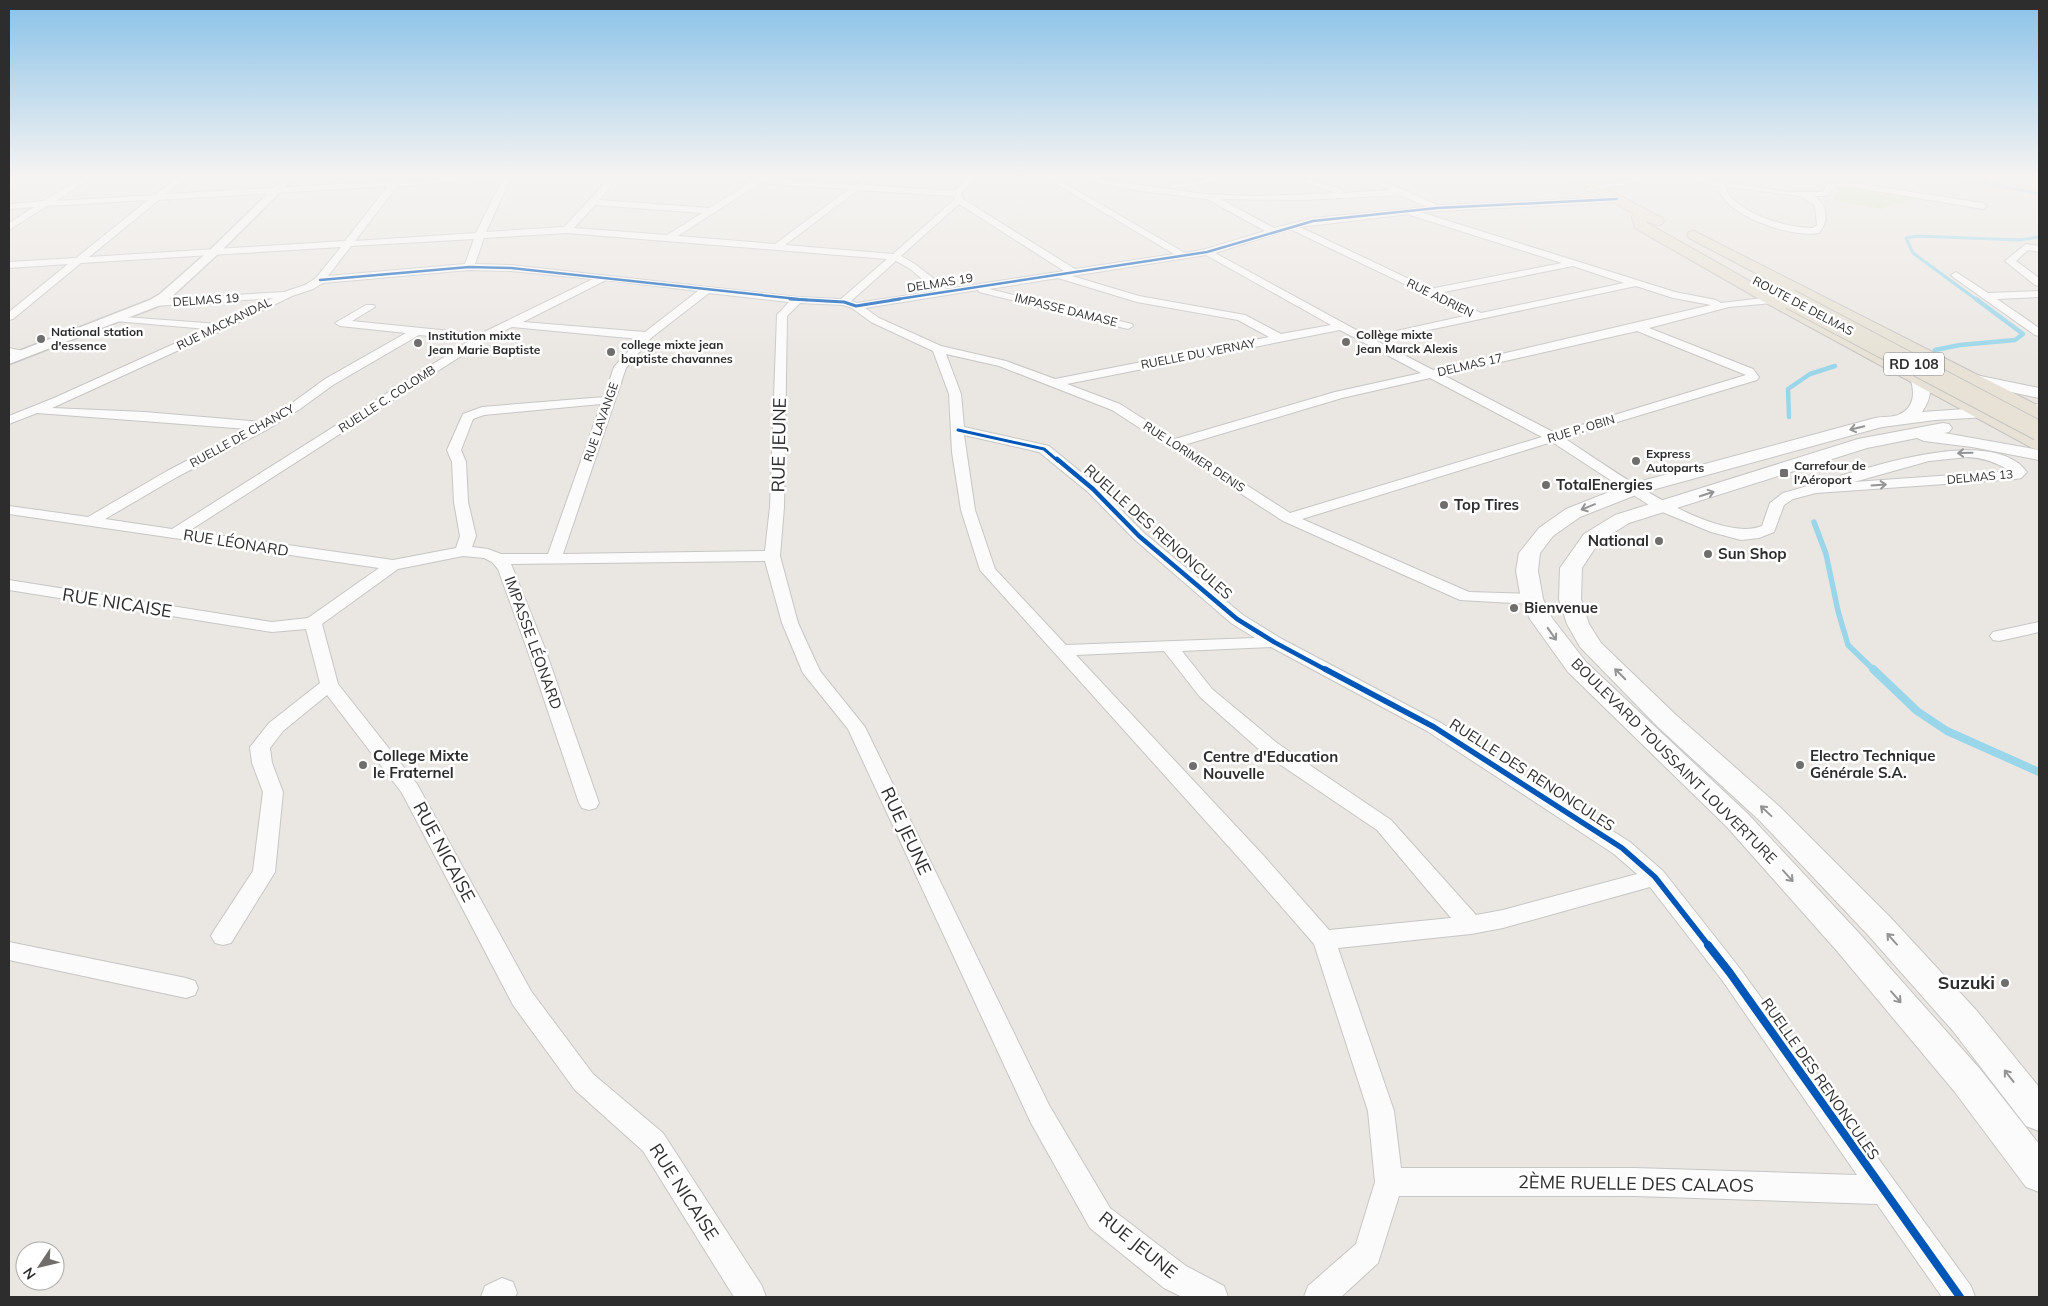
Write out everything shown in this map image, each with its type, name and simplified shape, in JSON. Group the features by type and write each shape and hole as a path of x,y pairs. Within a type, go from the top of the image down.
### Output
{"main road":[{"name":"ROUTE DE DELMAS","path":"1682,239 1786,298 2039,431"},
{"path":"1703,239 2037,415"},
{"path":"1786,298 1983,416 2039,444"},
{"name":"ROUTE DE DELMAS","path":"1786,298 2037,415"},
{"path":"1918,378 1924,388 1922,399 1908,427 2039,455"},
{"path":"1971,379 2039,393"},
{"name":"BOULEVARD TOUSSAINT LOUVERTURE","path":"2037,415 1983,416 1908,427 1823,436 1734,463 1634,489 1573,513 1546,532 1530,553 1527,572 1532,599 1542,619 1577,667 1737,820 1848,942 1967,1080 2039,1174"},
{"name":"BOULEVARD TOUSSAINT LOUVERTURE","path":"1983,416 1941,428 1908,427 1864,443 1622,519 1591,538 1571,568 1570,599 1578,624 1592,646 1667,721 1770,814 1879,926 1965,1021 2039,1114"}],"street":[{"path":"9,317 105,239"},
{"path":"9,360 154,303 164,297 227,239"},
{"name":"RUE MACKANDAL","path":"9,420 36,410 221,327 288,294 309,287 320,280 353,239"},
{"path":"9,265 416,239"},
{"path":"469,267 479,239"},
{"path":"682,239 895,257 912,266 944,292"},
{"path":"778,246 788,239"},
{"path":"850,304 914,239"},
{"path":"1022,239 1074,273"},
{"path":"1155,239 1184,256"},
{"name":"DELMAS 19","path":"320,280 469,267 555,272 796,300 850,304 974,288 1184,256 1207,252 1247,239"},
{"name":"RUE ADRIEN","path":"1318,239 1481,317"},
{"path":"1496,239 1697,301 1729,304"},
{"path":"2039,249 2026,247 2010,260 2039,282"},
{"path":"1207,252 1431,374 1553,437 1660,506"},
{"path":"1429,292 1574,263"},
{"path":"1059,275 1137,299 1241,317 1280,338"},
{"path":"1956,275 2039,333"},
{"name":"RUELLE C. COLOMB","path":"176,533 482,338 605,277"},
{"path":"1368,340 1638,283"},
{"name":"IMPASSE DAMASE","path":"974,288 1128,326"},
{"name":"RUE LAVANGE","path":"554,558 620,367 646,336 706,290"},
{"name":"DELMAS 19","path":"154,303 288,294"},
{"path":"1985,296 2039,294"},
{"name":"DELMAS 17","path":"1172,444 1338,395 1638,327 1729,304 1786,298"},
{"name":"RUE JEUNE","path":"796,300 782,315 777,507 772,556 790,623 812,673 856,727 1040,1114 1100,1218 1179,1287 1213,1297"},
{"name":"RUE LORIMER DENIS","path":"850,304 875,320 938,349 1002,363 1116,407 1288,518 1466,597 1532,599"},
{"path":"9,308 20,307"},
{"path":"370,307 340,323 482,338"},
{"path":"115,318 221,327"},
{"path":"510,324 646,336"},
{"name":"RUELLE DU VERNAY","path":"1054,384 1154,362 1342,326"},
{"name":"RUE P. OBIN","path":"1288,518 1753,377 1749,372 1638,327"},
{"name":"RUELLE DE CHANCY","path":"92,521 172,474 263,426 296,406 329,382 416,332"},
{"path":"938,349 955,394 968,510 988,570 1255,861 1324,940 1381,1111 1389,1182 1368,1254 1318,1297"},
{"path":"9,351 24,354"},
{"path":"463,551 468,536 461,502 459,462 454,450 468,417 482,411 505,408 608,400"},
{"path":"36,410 145,416 263,426"},
{"name":"RUELLE DES RENONCULES","path":"958,430 1044,449 1093,489 1140,536 1237,619 1274,642 1434,727 1622,848 1655,877 1730,973 1960,1297"},
{"name":"DELMAS 13","path":"1660,506 1716,529 1741,535 1759,533 1770,529 1777,503 1788,496 1813,489 1940,454 1968,453 1991,456 2012,464 2020,472 2019,474 2012,475 1813,489"},
{"name":"RUE LÉONARD","path":"9,510 393,565 463,551"},
{"name":"IMPASSE LÉONARD","path":"463,551 486,553 499,558 506,568 589,803"},
{"path":"499,558 772,556"},
{"path":"313,623 393,565"},
{"name":"RUE NICAISE","path":"9,585 272,627 313,623 329,685 410,789 522,998 584,1082 653,1142 751,1297"},
{"path":"1999,636 2039,627"},
{"path":"1061,650 1274,642"},
{"path":"1170,647 1206,693 1270,748 1384,825 1471,925"},
{"path":"223,936 264,872 273,792 262,763 260,747 276,727 329,685"},
{"path":"1324,940 1471,925 1503,919 1655,877"},
{"path":"9,951 186,988"},
{"name":"2ÈME RUELLE DES CALAOS","path":"1389,1182 1634,1182 1883,1190"}],"waterway":[{"path":"1906,239 1913,253 1977,300"},
{"path":"1993,239 2027,239"},
{"path":"1935,350 1960,345 2015,340 2023,334 1976,299"},
{"path":"1789,417 1788,389 1810,374 1835,366"},
{"path":"1814,522 1826,554 1838,611 1848,645 1875,671"},
{"path":"1873,669 1917,711 1947,731 2039,772"}],"cycle path":[{"path":"320,280 469,267 511,268 605,277 797,300 844,302 856,306 1207,252 1249,239"},
{"path":"958,430 1044,449 1093,489 1139,536 1237,619 1274,642 1434,727 1622,848 1655,877 1730,973 1960,1297"}],"place":[{"name":"National station d'essence","path":"41,339"},
{"name":"Collège mixte Jean Marck Alexis","path":"1346,342"},
{"name":"Institution mixte Jean Marie Baptiste","path":"418,343"},
{"name":"college mixte jean baptiste chavannes","path":"611,352"},
{"name":"Express Autoparts","path":"1636,461"},
{"name":"Carrefour de l'Aéroport","path":"1784,473"},
{"name":"TotalEnergies","path":"1546,485"},
{"name":"Top Tires","path":"1444,505"},
{"name":"National","path":"1659,541"},
{"name":"Sun Shop","path":"1708,554"},
{"name":"Bienvenue","path":"1514,608"},
{"name":"College Mixte le Fraternel","path":"363,765"},
{"name":"Electro Technique Générale S.A.","path":"1800,765"},
{"name":"Centre d'Education Nouvelle","path":"1193,766"},
{"name":"Suzuki","path":"2005,983"}]}
